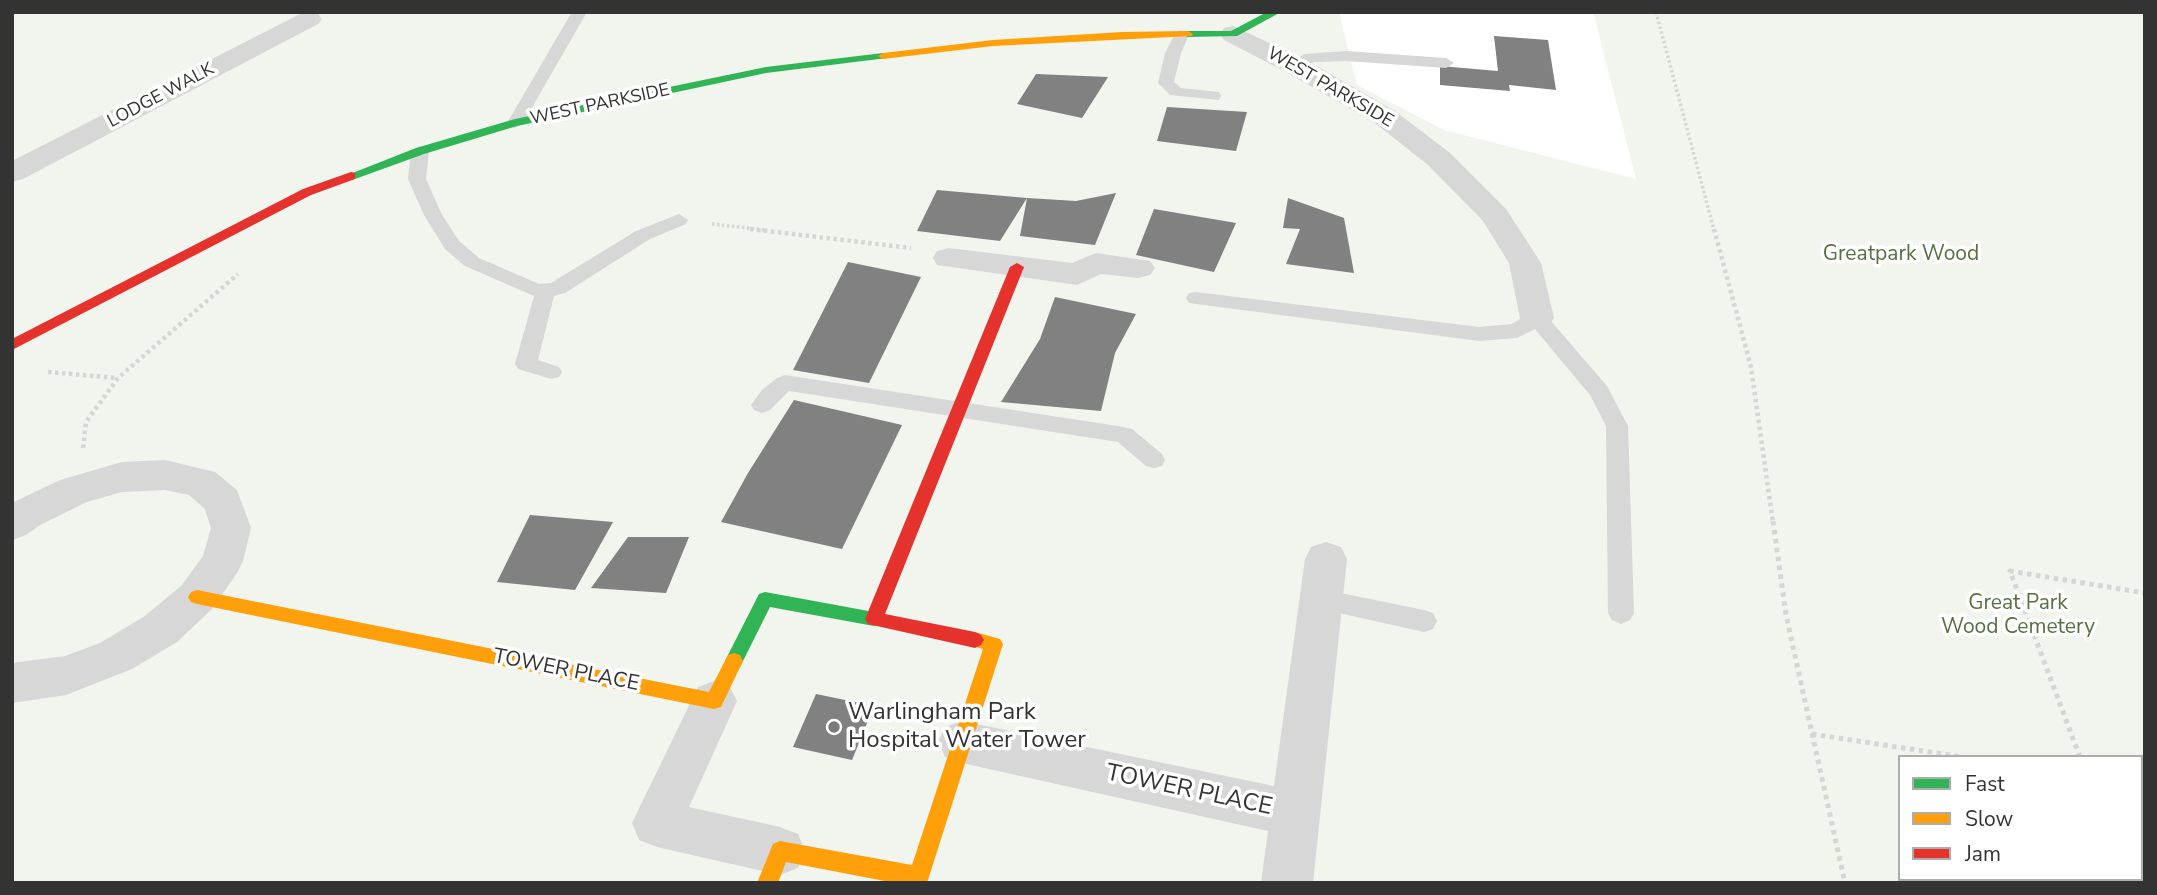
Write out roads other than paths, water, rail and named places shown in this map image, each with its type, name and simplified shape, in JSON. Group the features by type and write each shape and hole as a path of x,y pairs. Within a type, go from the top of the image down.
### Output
{"street":[{"name":"WEST PARKSIDE","path":"12,345 307,192 419,150 515,123 766,70 993,43 1122,35 1233,34 1276,12"},
{"name":"LODGE WALK","path":"12,173 309,19"},
{"name":"WEST PARKSIDE","path":"1233,34 1296,66 1385,117 1439,159 1495,216 1525,263 1537,318"},
{"path":"949,258 1077,274 1096,263 1138,268"},
{"path":"874,619 1017,267"},
{"path":"12,524 26,514 74,491 122,477 166,475 201,483 223,501 231,528 222,561 197,597 161,629 116,656 66,675 12,683"},
{"path":"1287,883 1293,813 1324,579"},
{"name":"TOWER PLACE","path":"197,597 714,701"},
{"path":"765,599 994,644 919,877 774,867 657,823 714,701 765,599"},
{"name":"TOWER PLACE","path":"962,742 1293,813"}],"lane":[{"path":"515,123 580,12"},
{"path":"1181,35 1173,52 1166,83 1176,92 1213,96"},
{"path":"1296,66 1310,57 1346,56 1446,63"},
{"path":"419,150 417,179 433,215 452,245 472,262 533,289 545,292 558,288 643,235 679,220"},
{"path":"545,292 526,364 551,372"},
{"path":"1195,298 1479,334 1517,331 1537,318 1599,391 1617,426 1621,613"},
{"path":"762,405 785,383 1124,435 1154,460"},
{"path":"1324,579 1424,621"}],"place":[{"name":"Warlingham Park Hospital Water Tower","path":"834,727"}],"park label":[{"name":"Greatpark Wood","path":"1901,255"},
{"name":"Great Park Wood Cemetery","path":"2018,616"}]}
